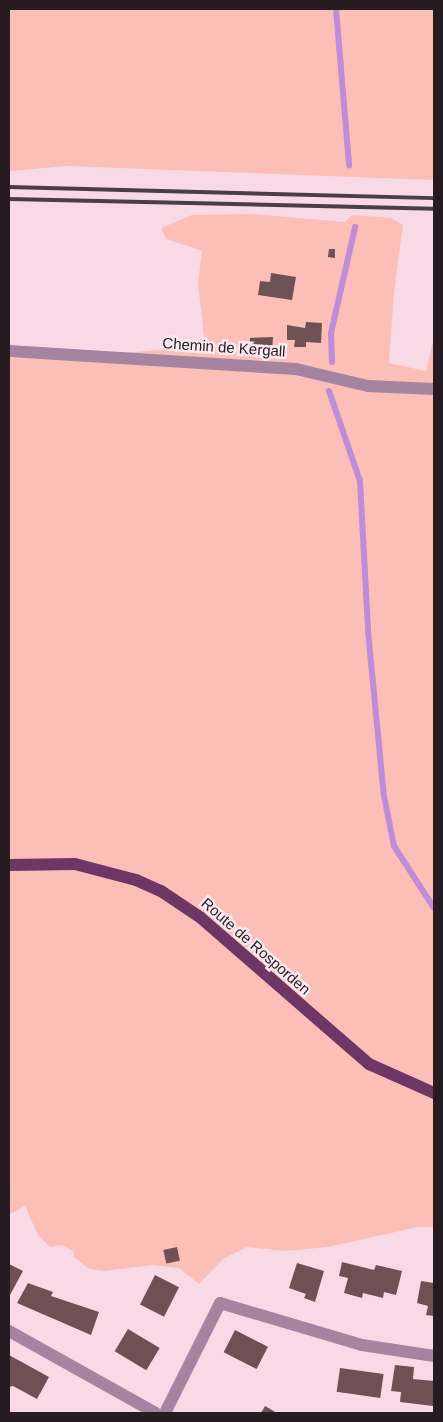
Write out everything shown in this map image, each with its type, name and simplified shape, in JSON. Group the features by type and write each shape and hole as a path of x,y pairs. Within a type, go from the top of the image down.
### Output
{"main road":[{"name":"Route de Rosporden","path":"9,865 75,864 136,880 161,891 202,918 369,1064 434,1093"}],"street":[{"name":"Chemin de Kergall","path":"9,351 296,369 368,386 434,389"},
{"path":"165,1413 220,1302 362,1345 434,1356"},
{"path":"9,1331 156,1413"}],"shaded area":[{"path":"9,9 434,9 434,180 67,166 9,171"},
{"path":"251,214 345,222 352,215 392,218 403,225 394,292 389,363 426,371 434,337 434,1227 418,1227 328,1247 286,1251 247,1247 223,1259 199,1284 179,1268 153,1265 104,1271 89,1269 74,1257 73,1251 62,1245 50,1247 38,1235 25,1206 10,1214 9,1219 9,358 52,359 205,346 198,283 202,251 166,239 161,228 192,215"}],"building":[{"path":"329,249 335,249 335,258 328,257"},
{"path":"271,273 296,277 292,300 258,295 260,281 270,282"},
{"path":"306,322 322,323 321,343 306,342 306,347 294,347 295,340 287,340 287,325 305,328"},
{"path":"273,337 272,354 249,357 250,338"},
{"path":"177,1247 180,1261 166,1264 163,1250"},
{"path":"342,1262 374,1270 376,1265 402,1271 396,1295 384,1292 383,1298 363,1293 362,1298 344,1293 348,1278 339,1276"},
{"path":"297,1263 324,1271 315,1302 304,1298 306,1294 289,1288"},
{"path":"9,1264 23,1271 10,1295 9,1294"},
{"path":"155,1275 179,1287 164,1317 140,1304"},
{"path":"421,1281 434,1283 434,1316 426,1315 428,1306 417,1303"},
{"path":"28,1283 53,1292 51,1296 99,1312 91,1335 17,1303"},
{"path":"128,1329 160,1348 146,1370 115,1351"},
{"path":"235,1330 268,1347 257,1369 224,1352"},
{"path":"9,1355 49,1377 37,1399 13,1386 9,1387"},
{"path":"395,1365 414,1367 413,1379 434,1381 434,1411 433,1406 400,1402 401,1392 391,1391"},
{"path":"340,1368 384,1374 380,1398 337,1392"},
{"path":"265,1406 277,1413 261,1413"}],"waterway":[{"path":"336,9 349,165"},
{"path":"332,362 331,333 355,227"},
{"path":"329,391 360,481 368,631 384,796 394,846 434,908"}],"railway":[{"path":"9,187 434,198"},
{"path":"9,199 434,209"}]}
